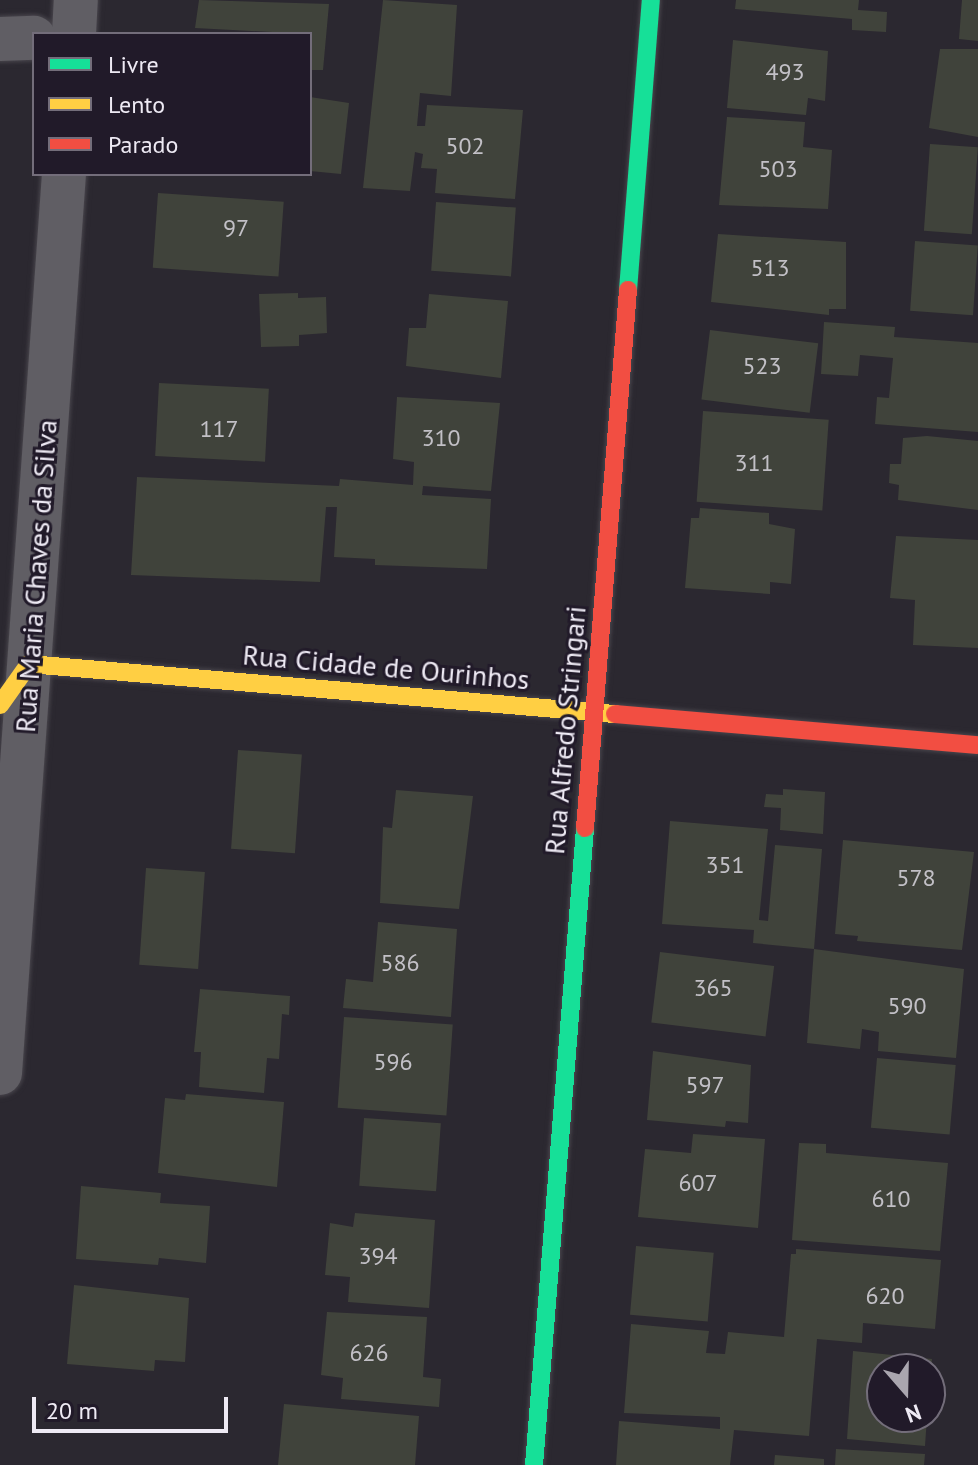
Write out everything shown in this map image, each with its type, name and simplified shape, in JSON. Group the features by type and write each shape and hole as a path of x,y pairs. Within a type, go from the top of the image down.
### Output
{"street":[{"path":"74,32 76,0"},
{"name":"Rua Alfredo Stringari","path":"534,1465 651,0"},
{"path":"0,39 32,38"},
{"name":"Rua Maria Chaves da Silva","path":"0,1073 64,176"},
{"path":"0,705 29,664"},
{"name":"Rua Cidade de Ourinhos","path":"29,664 978,745"}],"building":[{"path":"199,0 329,4 323,70 312,70 312,32 195,28"},
{"path":"383,0 457,5 451,96 420,93 417,126 425,126 427,105 523,110 515,199 435,193 437,169 421,168 423,154 415,152 410,191 363,188"},
{"path":"736,0 859,0 858,10 887,12 886,32 852,30 852,19 735,9"},
{"path":"962,0 978,0 978,41 959,39"},
{"path":"733,40 828,51 825,101 808,98 806,115 727,108"},
{"path":"940,49 978,49 978,137 929,128"},
{"path":"312,97 349,103 341,174 312,171"},
{"path":"727,117 805,122 803,147 832,150 828,209 719,205"},
{"path":"930,144 978,147 972,234 924,231"},
{"path":"158,193 284,202 278,277 153,268"},
{"path":"436,202 516,208 511,276 431,271"},
{"path":"718,234 846,242 846,309 829,309 829,315 711,302"},
{"path":"915,241 978,245 973,315 910,311"},
{"path":"298,293 298,298 326,297 327,333 299,335 299,346 261,347 259,294"},
{"path":"429,294 508,301 501,378 406,366 409,328 426,328"},
{"path":"824,322 895,327 894,337 978,343 978,432 875,424 877,397 889,398 893,358 860,355 858,376 821,374"},
{"path":"710,330 818,343 810,413 701,399"},
{"path":"159,383 269,389 265,462 155,456"},
{"path":"397,397 500,403 491,491 423,486 422,495 491,499 487,569 375,565 375,559 334,557 337,507 326,507 320,582 131,575 137,477 339,486 340,479 413,485 414,462 393,459"},
{"path":"703,411 829,420 822,511 697,502"},
{"path":"927,436 978,441 978,510 898,500 899,485 889,483 890,464 901,464 903,438"},
{"path":"700,508 769,513 769,524 795,529 791,584 770,582 770,594 685,588 691,518 699,518"},
{"path":"896,536 978,540 978,648 913,645 915,600 890,598"},
{"path":"238,750 302,754 295,853 231,849"},
{"path":"783,789 825,792 823,834 780,830 781,808 764,807 766,794 783,795"},
{"path":"396,790 473,796 459,909 380,903 383,827 392,828"},
{"path":"670,821 768,829 759,920 768,921 775,845 822,849 814,949 753,943 754,930 662,924"},
{"path":"843,840 974,852 962,950 857,941 858,936 835,934"},
{"path":"146,868 205,872 198,969 139,965"},
{"path":"378,922 457,929 451,1017 343,1008 346,979 373,982"},
{"path":"814,949 964,969 956,1058 878,1051 879,1032 862,1029 860,1049 807,1043"},
{"path":"660,952 774,966 765,1036 651,1022"},
{"path":"200,989 290,996 289,1015 282,1014 279,1059 267,1058 264,1093 199,1087 201,1052 194,1052"},
{"path":"344,1017 453,1025 446,1115 338,1108"},
{"path":"653,1051 751,1065 748,1123 726,1121 725,1127 647,1120"},
{"path":"877,1058 956,1065 950,1135 871,1128"},
{"path":"186,1094 284,1102 277,1187 158,1173 165,1098 185,1100"},
{"path":"364,1118 441,1123 436,1191 359,1186"},
{"path":"693,1134 765,1139 758,1228 638,1217 645,1149 691,1153"},
{"path":"799,1143 826,1144 826,1153 948,1163 940,1251 792,1240"},
{"path":"81,1186 161,1193 160,1203 210,1206 206,1263 159,1258 158,1265 76,1259"},
{"path":"355,1213 435,1220 429,1308 348,1302 350,1277 325,1275 330,1223 353,1227"},
{"path":"636,1246 714,1253 708,1322 630,1315"},
{"path":"796,1249 941,1260 935,1329 863,1323 862,1343 817,1339 809,1436 734,1430 730,1465 616,1465 619,1421 720,1429 720,1417 624,1413 631,1324 709,1331 706,1353 725,1354 728,1332 784,1337 791,1254 796,1254"},
{"path":"74,1285 189,1298 185,1362 155,1360 154,1371 67,1364"},
{"path":"327,1312 427,1317 423,1377 441,1379 439,1407 341,1399 343,1378 321,1375"},
{"path":"853,1351 873,1353 866,1353 866,1433 926,1433 925,1446 847,1439"},
{"path":"284,1404 419,1416 415,1465 278,1465"},
{"path":"836,1449 925,1454 924,1465 835,1465"},
{"path":"775,1455 824,1459 824,1465 774,1465"}],"traffic: fast":[{"path":"628,290 651,0"},
{"path":"534,1465 585,828"}],"traffic: slow":[{"path":"0,705 29,664 615,714"}],"traffic: jam":[{"path":"585,828 628,290"},
{"path":"615,714 978,745"}]}
